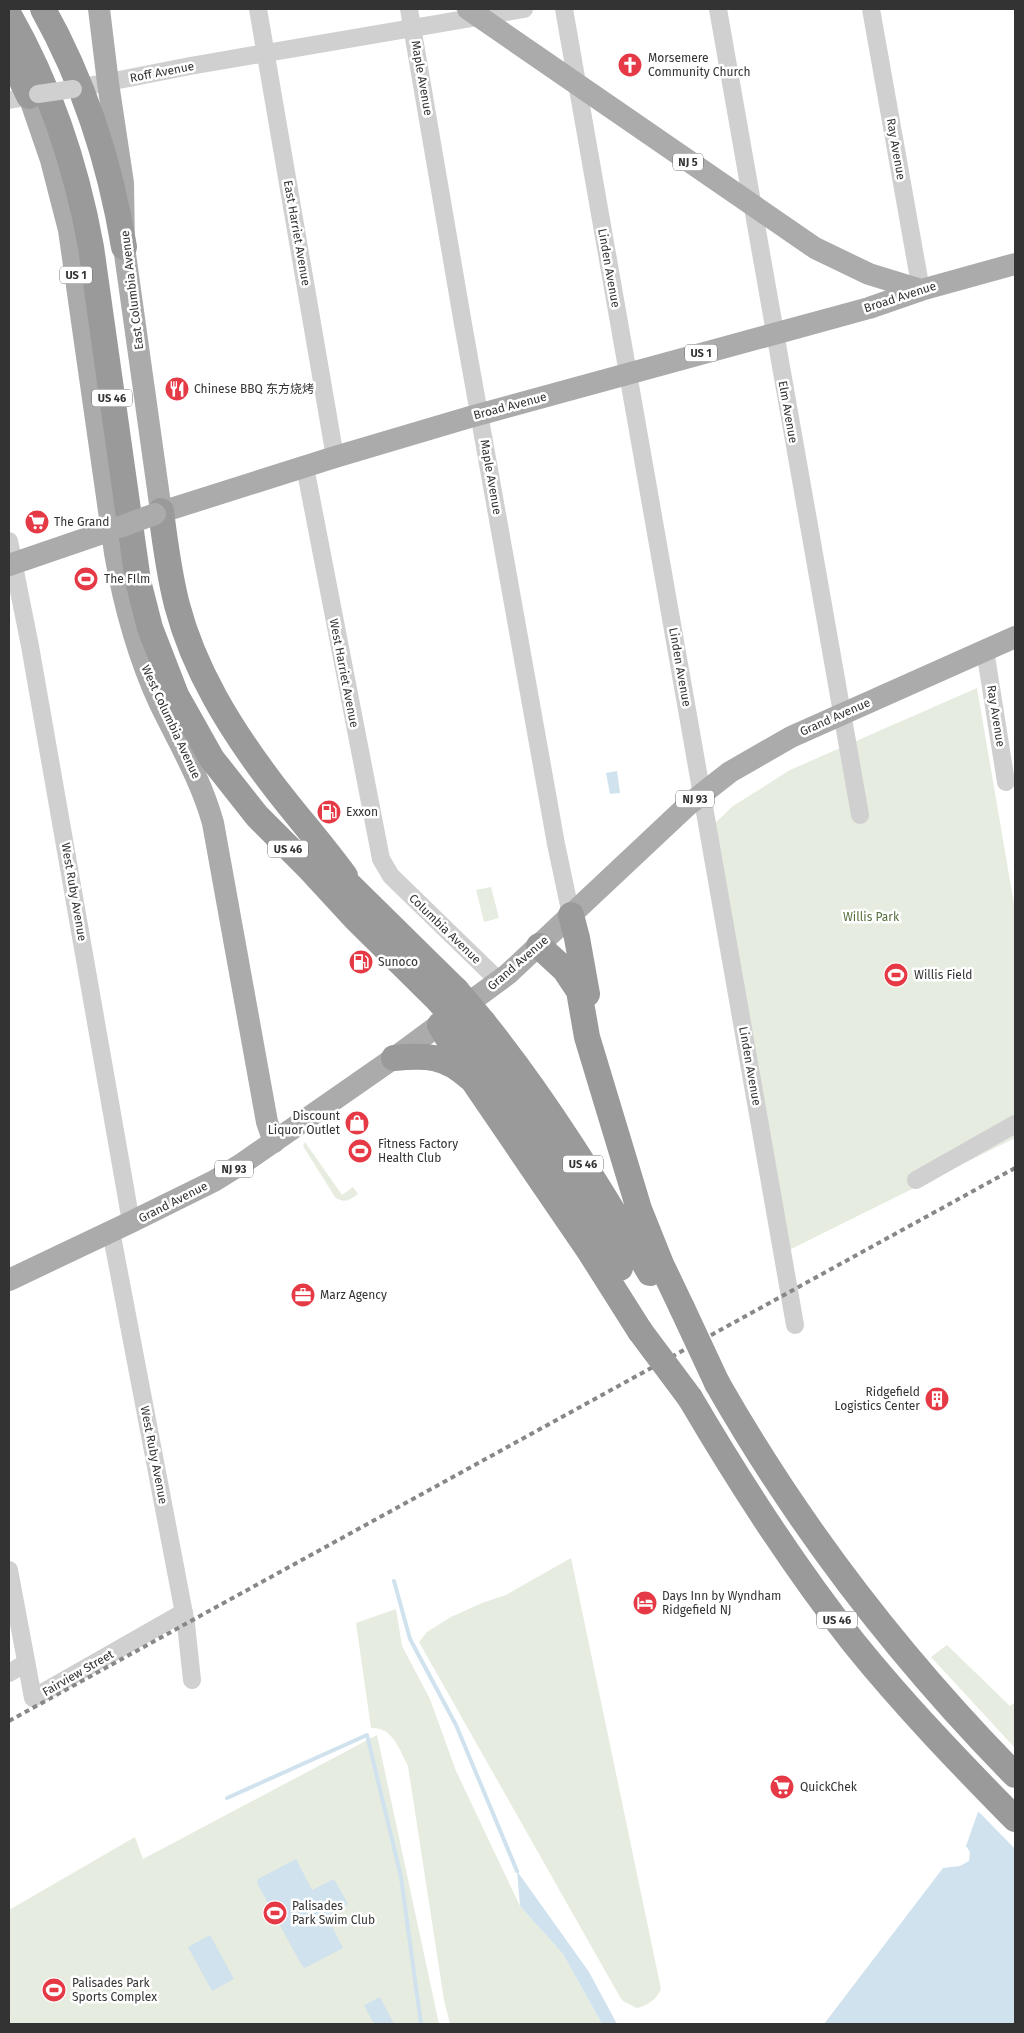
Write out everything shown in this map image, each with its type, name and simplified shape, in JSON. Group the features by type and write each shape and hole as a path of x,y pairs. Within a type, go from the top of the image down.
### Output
{"highway":[{"name":"US 46","path":"24,9 64,91 87,157 97,196 112,275 151,560 161,606 176,652 206,717 245,776 356,906 445,1006 479,1048 520,1107 585,1208 662,1319 717,1383 787,1498 854,1592 930,1684 1012,1772"},
{"path":"44,9 105,157 116,200 124,247"},
{"name":"US 46","path":"9,15 35,66 50,101 80,192 91,247 137,572 150,628 167,673 195,731 230,783 257,816 307,866 356,906"},
{"name":"US 1","path":"9,54 25,97"},
{"path":"158,513 177,605 190,645 209,687 246,749 283,797 320,840 356,906"},
{"path":"181,742 226,801 248,826 300,874 356,906"},
{"path":"571,915 577,938 599,1077"},
{"path":"539,946 565,970 576,986 587,1037 638,1209 660,1264 662,1319"},
{"name":"US 46","path":"445,1006 483,1022 515,1063 577,1156 662,1319 690,1398 763,1517 834,1617 918,1718 1015,1818"},
{"path":"445,1006 474,1082"},
{"path":"394,1058 425,1056 439,1059 459,1068 474,1082 590,1252 662,1319"}],"main road":[{"name":"East Columbia Avenue","path":"99,9 123,183 124,247 158,513"},
{"name":"NJ 5","path":"474,12 815,248 869,274 921,290"},
{"name":"West Columbia Avenue","path":"25,97 52,160 69,230 116,528 120,585 136,644 155,691 181,742 201,788 213,822 267,1122 274,1142"},
{"name":"Broad Avenue","path":"11,564 158,513 335,457 480,414 869,308 921,290 1015,264"},
{"name":"Grand Avenue","path":"9,1280 207,1185 274,1142 394,1058 445,1006 499,982 702,793 730,772 766,750 1015,637"}],"street":[{"name":"East Harriet Avenue","path":"258,9 335,457"},
{"name":"Maple Avenue","path":"409,9 463,324 556,844 571,915"},
{"name":"Roff Avenue","path":"25,97 413,28 474,12 524,9"},
{"name":"Linden Avenue","path":"564,9 795,1325"},
{"name":"Elm Avenue","path":"718,9 860,815"},
{"name":"Ray Avenue","path":"871,9 921,290"},
{"name":"West Harriet Avenue","path":"305,467 380,855 383,865 391,876"},
{"name":"West Ruby Avenue","path":"9,541 11,564 33,664 121,1227 184,1612 192,1680"},
{"name":"Ray Avenue","path":"985,650 1006,782"},
{"name":"Columbia Avenue","path":"391,876 499,982"},
{"path":"916,1180 1015,1124"},
{"name":"Fairview Street","path":"9,1570 33,1698 184,1612"},
{"path":"9,1673 26,1663"}],"green space":[{"name":"Willis Park","path":"977,688 1015,910 1015,1138 779,1255 710,828 733,806 790,770"},
{"path":"491,887 499,918 484,922 476,890"},
{"path":"305,1142 342,1195 353,1187 358,1194 347,1200 335,1197 303,1146"},
{"path":"571,1558 661,1989 651,2002 637,2008 623,2001 620,1997 419,1642 427,1632 451,1617 506,1595"},
{"path":"396,1609 402,1646 430,1699 456,1771 520,1906 563,1954 602,2024 450,2024 444,2000 408,1766 390,1735 385,1731 371,1728 356,1623"},
{"path":"947,1645 1010,1706 1015,1702 1015,1748 931,1657"},
{"name":"Palisades Park Swim Club","path":"377,1735 439,2024 9,2024 9,1910 135,1837 143,1859"}],"water":[{"path":"617,771 620,793 610,794 606,773"},
{"path":"1015,1802 1015,2024 824,2024 943,1868 960,1866 969,1861 970,1852 966,1846 978,1812 992,1816"},
{"path":"296,1859 312,1890 334,1879 348,1904 327,1916 343,1948 305,1968 302,1966 257,1883 258,1879"},
{"path":"517,1871 589,1972 617,2024 602,2024 563,1954 520,1906"},
{"path":"210,1935 234,1979 212,1991 188,1947"},
{"path":"380,1997 394,2024 374,2024 364,2005"}],"pier":[{"path":"1015,1799 1015,1849 977,1810 992,1813"}],"waterway":[{"path":"394,1581 410,1639 456,1725 517,1871"},
{"path":"227,1798 367,1735 401,1877 421,2024"}],"railway":[{"path":"9,1721 1015,1168"}],"place":[{"name":"Morsemere Community Church","path":"630,65"},
{"name":"Chinese BBQ 东方烧烤","path":"177,389"},
{"name":"The Grand","path":"37,522"},
{"name":"The FIlm","path":"86,579"},
{"name":"Exxon","path":"329,812"},
{"name":"Sunoco","path":"361,962"},
{"name":"Willis Field","path":"896,975"},
{"name":"Discount Liquor Outlet","path":"357,1123"},
{"name":"Fitness Factory Health Club","path":"360,1151"},
{"name":"Marz Agency","path":"303,1295"},
{"name":"Ridgefield Logistics Center","path":"937,1399"},
{"name":"Days Inn by Wyndham Ridgefield NJ","path":"645,1603"},
{"name":"QuickChek","path":"782,1787"},
{"name":"Palisades Park Swim Club","path":"275,1913"},
{"name":"Palisades Park Sports Complex","path":"54,1990"}]}
